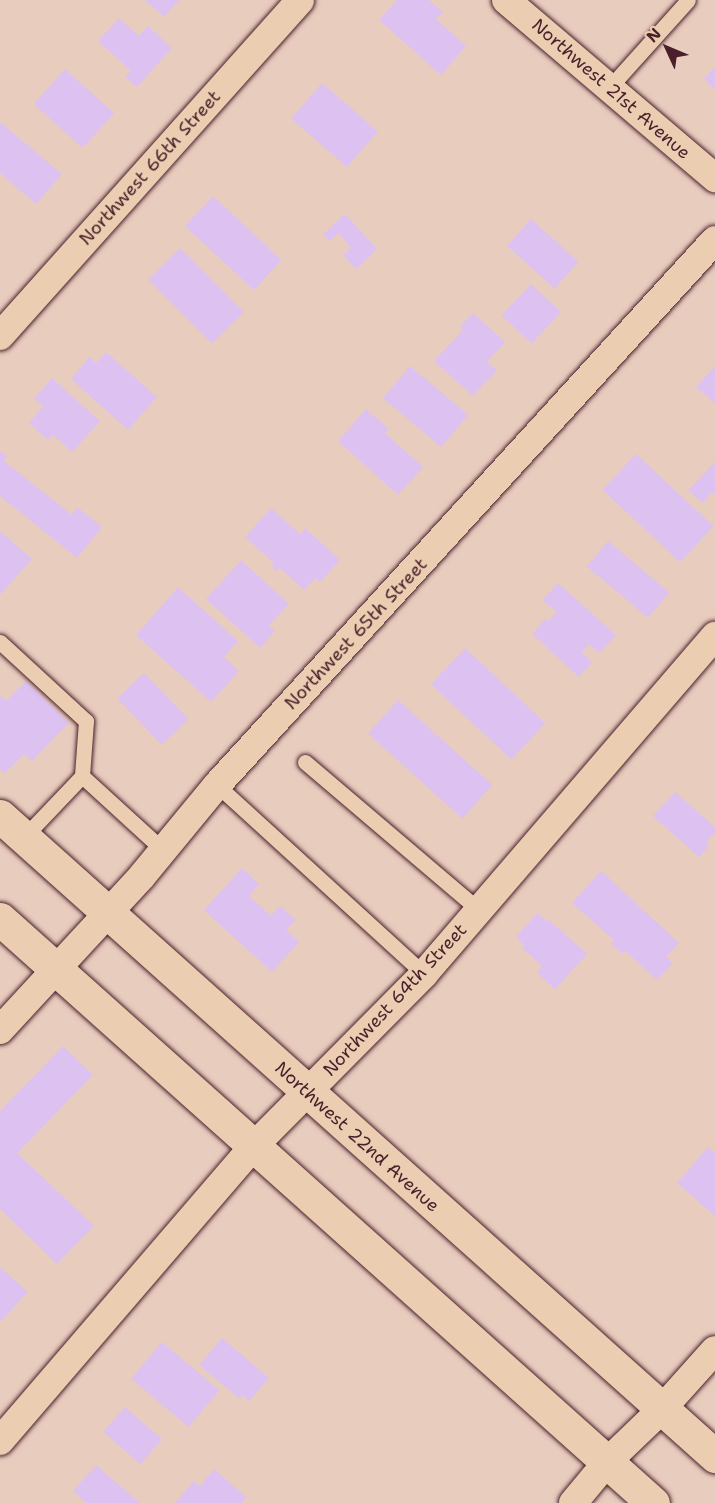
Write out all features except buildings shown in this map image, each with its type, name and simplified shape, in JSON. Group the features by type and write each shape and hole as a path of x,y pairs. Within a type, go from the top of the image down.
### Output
{"main road":[{"name":"Northwest 22nd Avenue","path":"12,826 715,1456"},
{"path":"0,919 653,1503"}],"street":[{"name":"Northwest 66th Street","path":"0,336 300,0"},
{"name":"Northwest 21st Avenue","path":"506,0 715,178"},
{"name":"Northwest 65th Street","path":"0,1030 109,914 164,851 217,784 715,240"},
{"name":"Northwest 64th Street","path":"0,1441 253,1147 424,974 715,636"},
{"path":"573,1503 607,1461 662,1409 715,1350"}],"lane":[{"path":"609,88 688,0"},
{"path":"0,642 86,721 82,776"},
{"path":"305,762 479,910"},
{"path":"12,826 82,776"},
{"path":"82,776 164,851"},
{"path":"217,784 424,974"}]}
